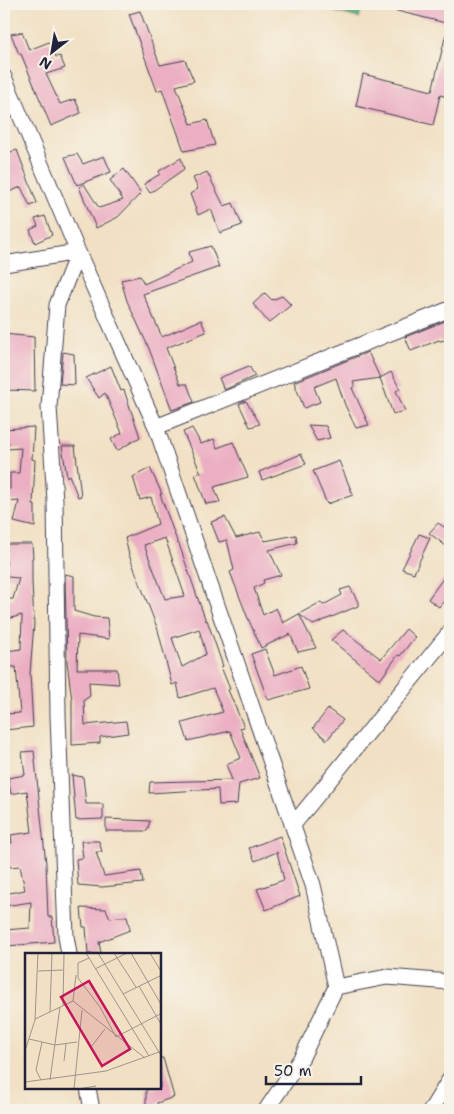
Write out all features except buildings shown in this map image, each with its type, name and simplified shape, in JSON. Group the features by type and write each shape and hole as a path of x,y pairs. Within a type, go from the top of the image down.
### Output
{"street":[{"path":"4,77 78,252 156,427 314,885 336,988 302,1057 266,1110"},
{"path":"4,264 78,252"},
{"path":"69,953 66,936 58,715 55,501 48,407 57,305 78,252"},
{"path":"156,427 450,309"},
{"path":"293,825 450,632"},
{"path":"336,988 387,977 450,982"},
{"path":"431,1110 450,1079"},
{"path":"88,1089 92,1110"}],"green space":[{"path":"308,4 362,4 359,18"}]}
